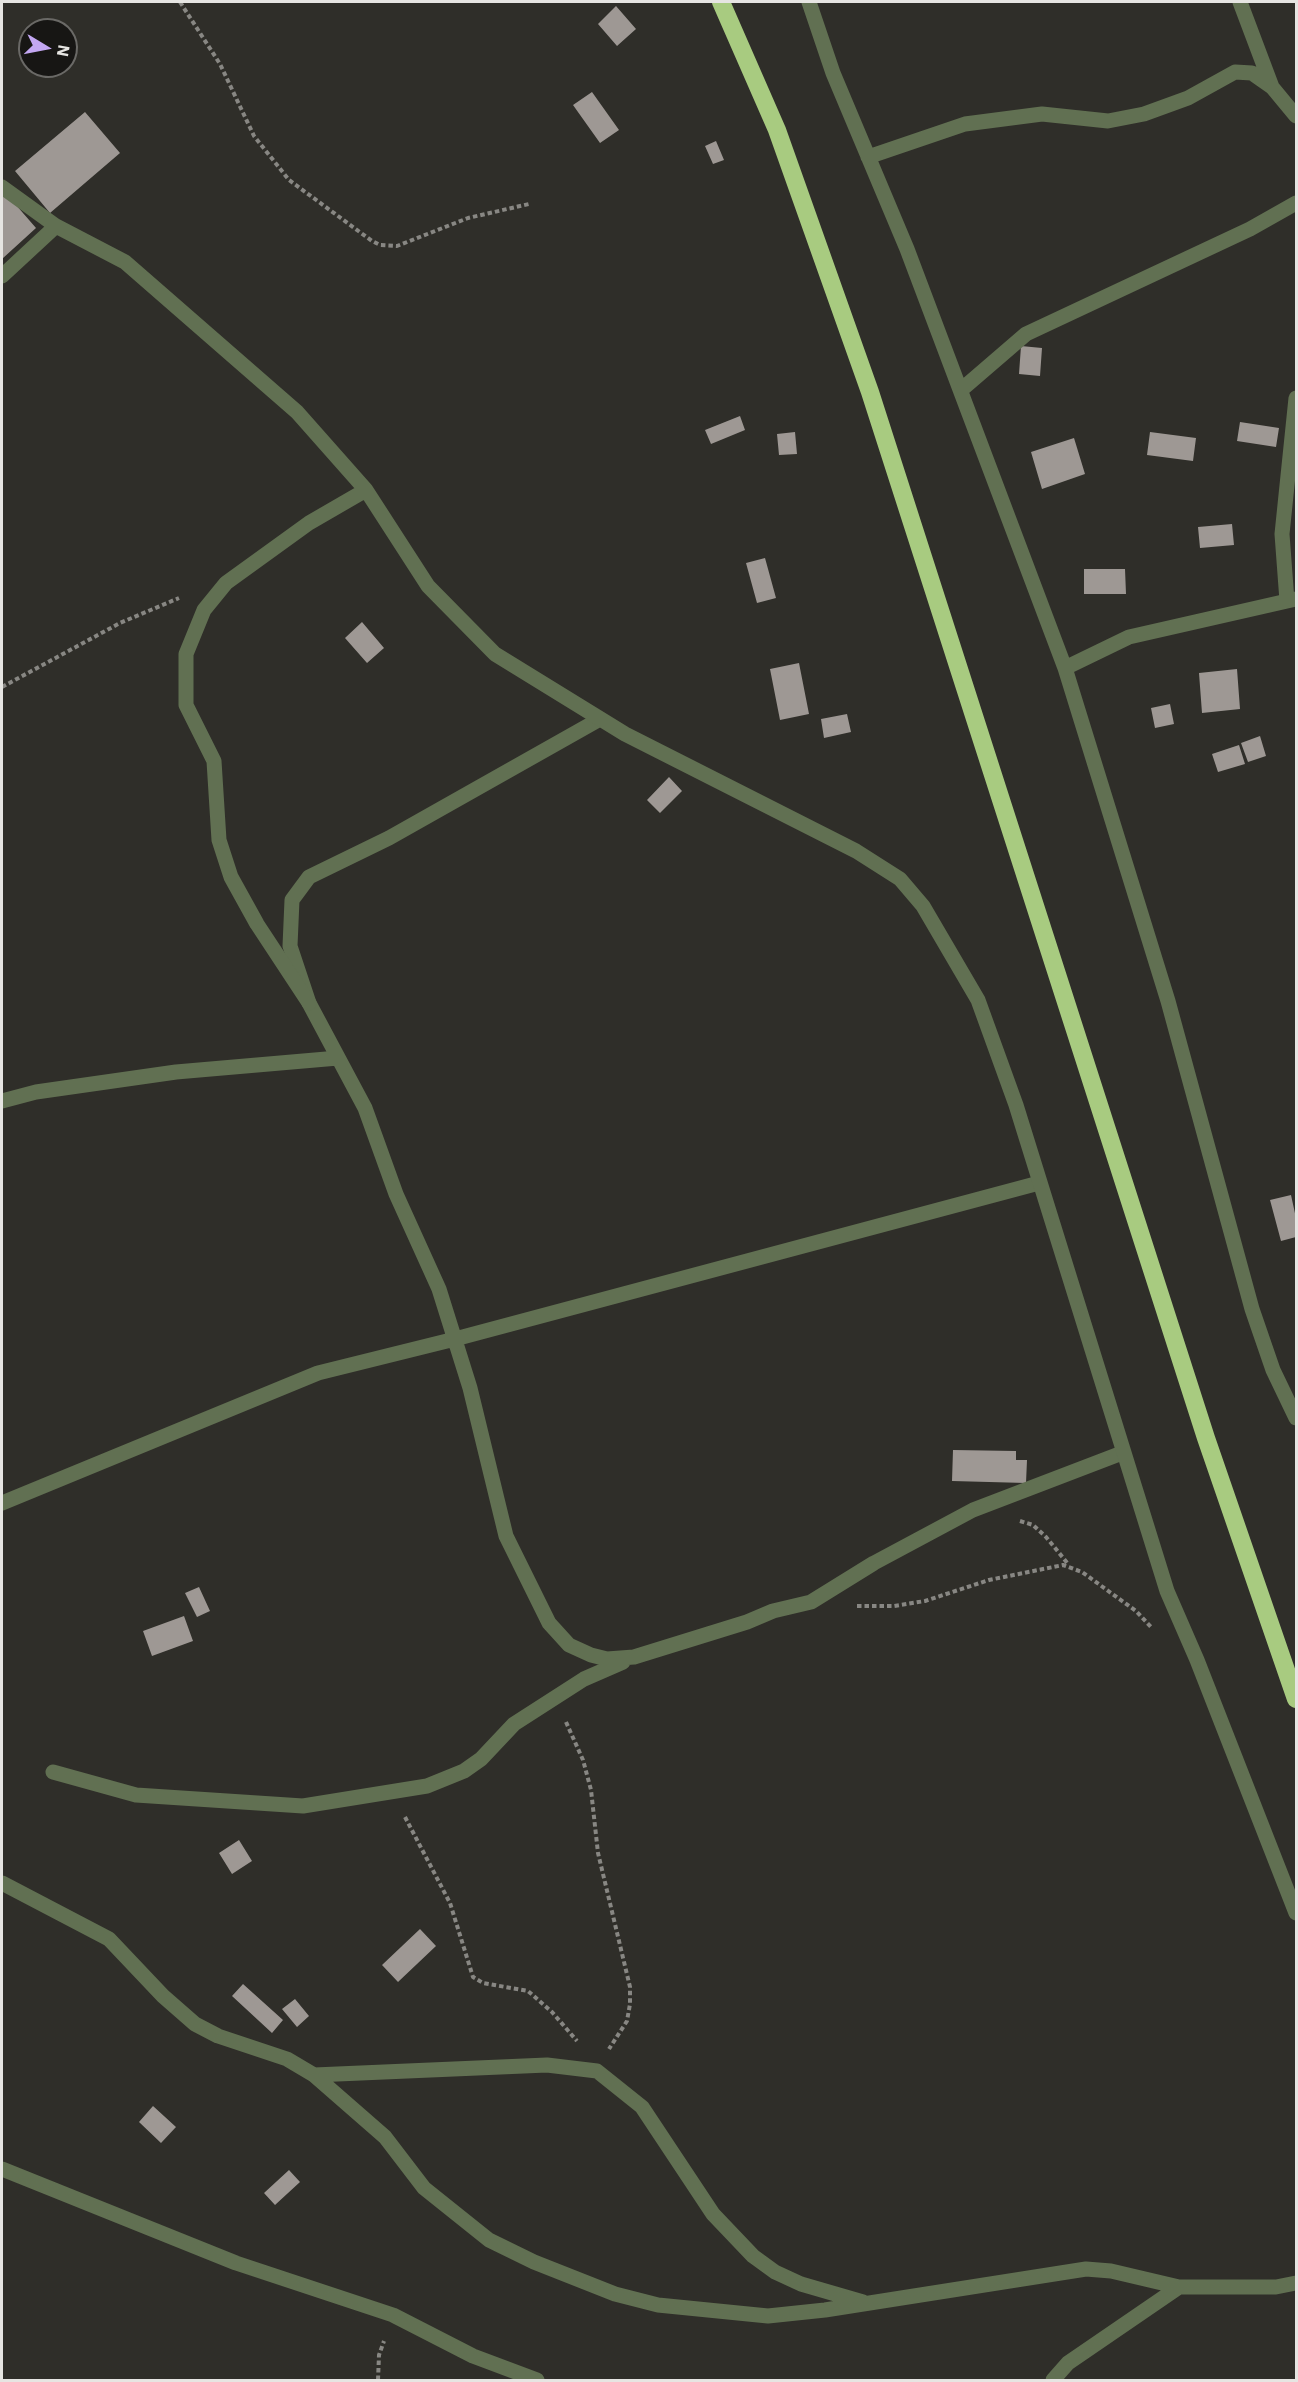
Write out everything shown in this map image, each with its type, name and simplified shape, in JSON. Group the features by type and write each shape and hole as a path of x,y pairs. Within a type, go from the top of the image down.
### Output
{"highway":[{"path":"721,2 777,130 870,392 1206,1438 1296,1699"}],"street":[{"path":"809,2 833,73 907,249 1065,668 1168,1001 1252,1309 1273,1370 1296,1418"},
{"path":"1240,2 1272,87"},
{"path":"868,157 965,124 1042,114 1108,121 1144,114 1188,98 1235,72 1252,73 1272,87 1296,116"},
{"path":"2,187 56,226 125,262 297,412 326,442 366,490 428,586 495,654 600,719 856,851 900,879 923,906 978,1000 1016,1105 1122,1453 1167,1591 1201,1670 1296,1913"},
{"path":"961,390 1026,334 1250,229 1296,203"},
{"path":"2,276 56,226"},
{"path":"1065,668 1129,637 1292,600 1282,534 1296,398"},
{"path":"366,490 309,523 226,583 204,610 186,654 186,705 214,761 219,840 231,877 257,924 309,1003 365,1108 396,1194 439,1289 470,1388 506,1536 549,1623 569,1645 607,1659 634,1657"},
{"path":"309,1003 290,946 291,900 309,877 389,838 600,719"},
{"path":"2,1101 36,1092 176,1072 338,1058"},
{"path":"2,1503 318,1373 455,1339 1039,1182"},
{"path":"52,1772 136,1795 303,1806 427,1786 464,1771 481,1759 513,1724 584,1679 634,1657 747,1622 773,1611 811,1602 874,1563 973,1510 1122,1453"},
{"path":"2,1882 110,1939 164,1996 195,2024 218,2036 287,2059 314,2074 385,2138 424,2188 489,2240 534,2262 615,2294 658,2306 768,2316 1086,2269 1112,2271 1179,2288 1276,2287 1296,2283"},
{"path":"314,2074 547,2065 581,2067 597,2072 613,2082 642,2107 712,2214 753,2256 775,2272 801,2284 868,2303"},
{"path":"2,2169 236,2263 393,2315 473,2356 537,2380"},
{"path":"1053,2380 1068,2363 1179,2288"}],"path":[{"path":"180,2 220,64 254,136 289,180 372,241 380,245 397,246 468,218 529,204"},
{"path":"2,687 120,623 168,602 226,583"},
{"path":"973,1510 1033,1526 1070,1566 1136,1611 1155,1631"},
{"path":"855,1606 894,1606 925,1601 989,1580 1046,1567 1070,1566"},
{"path":"555,1697 582,1760 591,1790 598,1853 630,1987 627,2020 598,2065"},
{"path":"392,1792 450,1903 473,1977 483,1983 528,1991 552,2012 613,2082"},
{"path":"378,2380 379,2355 393,2315"}],"building":[{"path":"616,6 636,29 617,46 598,24"},
{"path":"592,92 619,130 600,143 573,105"},
{"path":"85,112 120,153 50,213 15,171"},
{"path":"716,141 724,160 713,164 705,146"},
{"path":"2,191 36,228 2,259"},
{"path":"1021,346 1042,348 1040,376 1019,374"},
{"path":"740,416 745,430 711,444 705,430"},
{"path":"1240,422 1279,428 1276,447 1237,441"},
{"path":"795,432 797,454 779,455 777,434"},
{"path":"1150,432 1196,438 1193,461 1147,455"},
{"path":"1074,438 1085,474 1042,489 1031,452"},
{"path":"1232,524 1234,545 1200,548 1198,527"},
{"path":"765,558 776,598 757,603 746,563"},
{"path":"1084,569 1125,569 1126,594 1084,594"},
{"path":"362,622 384,648 367,663 345,638"},
{"path":"799,663 809,714 780,720 770,669"},
{"path":"1237,669 1240,709 1202,713 1199,673"},
{"path":"1170,704 1174,724 1155,728 1151,708"},
{"path":"847,714 851,732 824,738 821,719"},
{"path":"1260,736 1266,756 1248,762 1241,743"},
{"path":"1239,745 1245,764 1218,772 1212,754"},
{"path":"669,777 682,791 660,813 647,800"},
{"path":"1291,1195 1296,1218 1296,1237 1281,1241 1270,1200"},
{"path":"953,1450 1016,1451 1016,1460 1027,1460 1026,1483 952,1481"},
{"path":"199,1587 210,1611 197,1617 185,1593"},
{"path":"184,1616 193,1641 152,1656 143,1631"},
{"path":"239,1840 252,1861 232,1874 219,1853"},
{"path":"420,1929 436,1946 398,1982 382,1965"},
{"path":"243,1984 283,2020 272,2033 232,1996"},
{"path":"295,1999 309,2016 297,2027 282,2009"},
{"path":"153,2106 176,2127 161,2143 139,2122"},
{"path":"289,2170 300,2182 275,2205 264,2193"}]}
